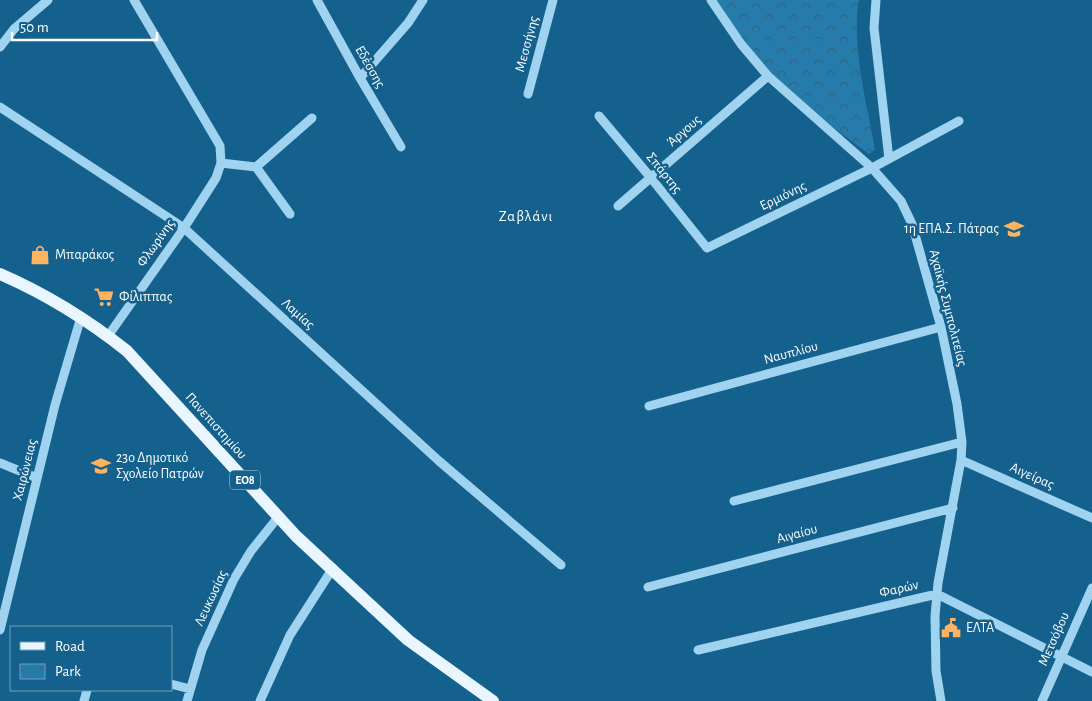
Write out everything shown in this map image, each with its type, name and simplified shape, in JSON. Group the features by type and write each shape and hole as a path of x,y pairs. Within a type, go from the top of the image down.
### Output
{"main road":[{"name":"Πανεπιστημίου","path":"0,274 29,287 81,317 108,336 136,361 296,536 333,568 408,640 490,699"}],"street":[{"path":"0,47 14,29 48,0"},
{"path":"134,0 216,138 220,146 221,162 256,167 290,214"},
{"name":"Εδέσσης","path":"316,0 401,147"},
{"path":"360,78 408,23 423,0"},
{"name":"Μεσσήνης","path":"528,94 552,0"},
{"name":"Αχαϊκής Συμπολιτείας","path":"711,0 742,44 768,76 872,168 901,201 912,224 941,327 957,404 962,442 961,460 936,594 934,616 939,700"},
{"path":"876,0 874,28 889,159"},
{"name":"Άργους","path":"618,206 768,76"},
{"name":"Λαμίας","path":"0,107 184,228 439,461 561,565"},
{"name":"Σπάρτης","path":"599,116 652,178 707,248"},
{"path":"256,167 312,118"},
{"name":"Ερμιόνης","path":"707,248 872,168 959,121"},
{"name":"Φλωρίνης","path":"108,336 184,228 216,178 221,162"},
{"name":"Χαιρώνειας","path":"0,630 55,405 81,317"},
{"name":"Ναυπλίου","path":"649,406 941,327"},
{"path":"734,501 962,442"},
{"name":"Αιγείρας","path":"961,460 1092,518"},
{"path":"0,463 37,478"},
{"name":"Αιγαίου","path":"648,587 953,508"},
{"name":"Λευκωσίας","path":"187,701 206,641 236,574 278,516"},
{"path":"260,701 290,635 333,568"},
{"name":"Μετσόβου","path":"1042,701 1092,588"},
{"name":"Φαρών","path":"698,650 936,594 1092,672"},
{"path":"172,684 190,689"}],"green space":[{"path":"711,0 859,0 857,18 858,55 875,149 869,154 783,90"}],"place":[{"name":"1η ΕΠΑ.Σ. Πάτρας","path":"1014,229"},
{"name":"Μπαράκος","path":"40,255"},
{"name":"Φίλιππας","path":"104,297"},
{"name":"23ο Δημοτικό Σχολείο Πατρών","path":"101,466"},
{"name":"ΕΛΤΑ","path":"951,628"}],"district":[{"name":"Ζαβλάνι","path":"526,216"}]}
